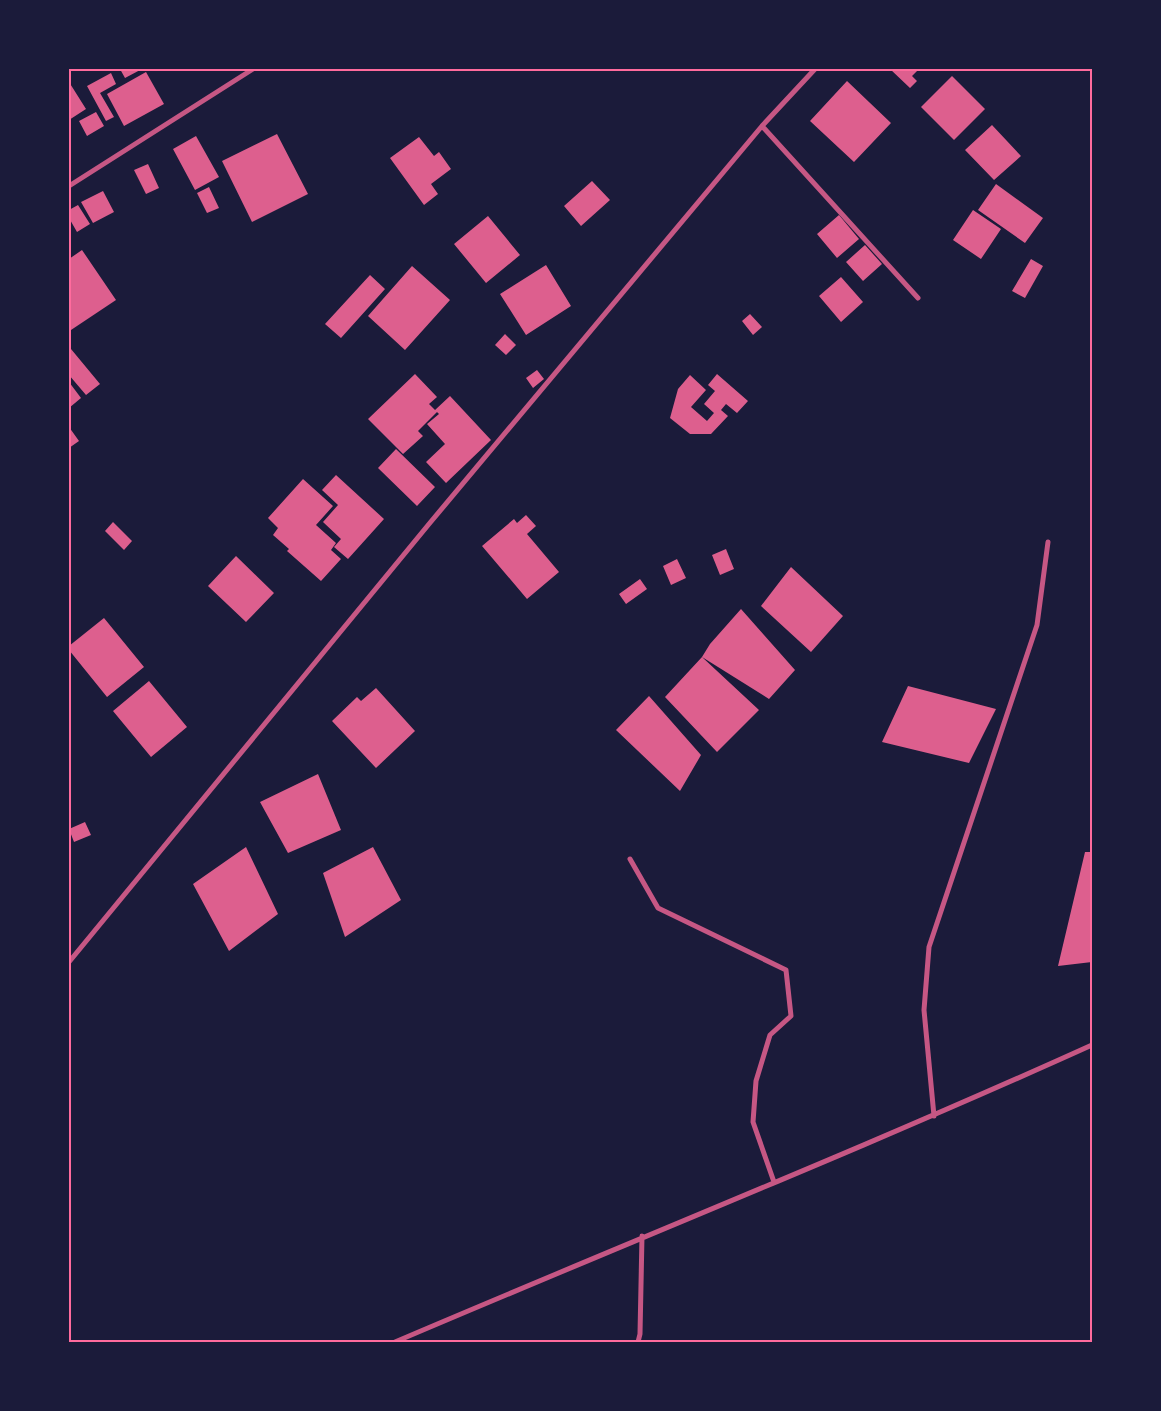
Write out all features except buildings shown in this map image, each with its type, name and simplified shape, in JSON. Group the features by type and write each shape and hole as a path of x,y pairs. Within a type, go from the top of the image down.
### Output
{"street":[{"path":"69,186 253,69"},
{"path":"69,962 429,524 762,126 815,69"},
{"path":"762,126 918,298"},
{"path":"934,1116 924,1010 929,947 1037,625 1048,542"},
{"path":"630,859 658,908 786,970 791,1016 770,1035 756,1081 753,1122 774,1182"},
{"path":"395,1342 642,1236 934,1116 1092,1045"},
{"path":"638,1342 640,1334 642,1236"}]}
